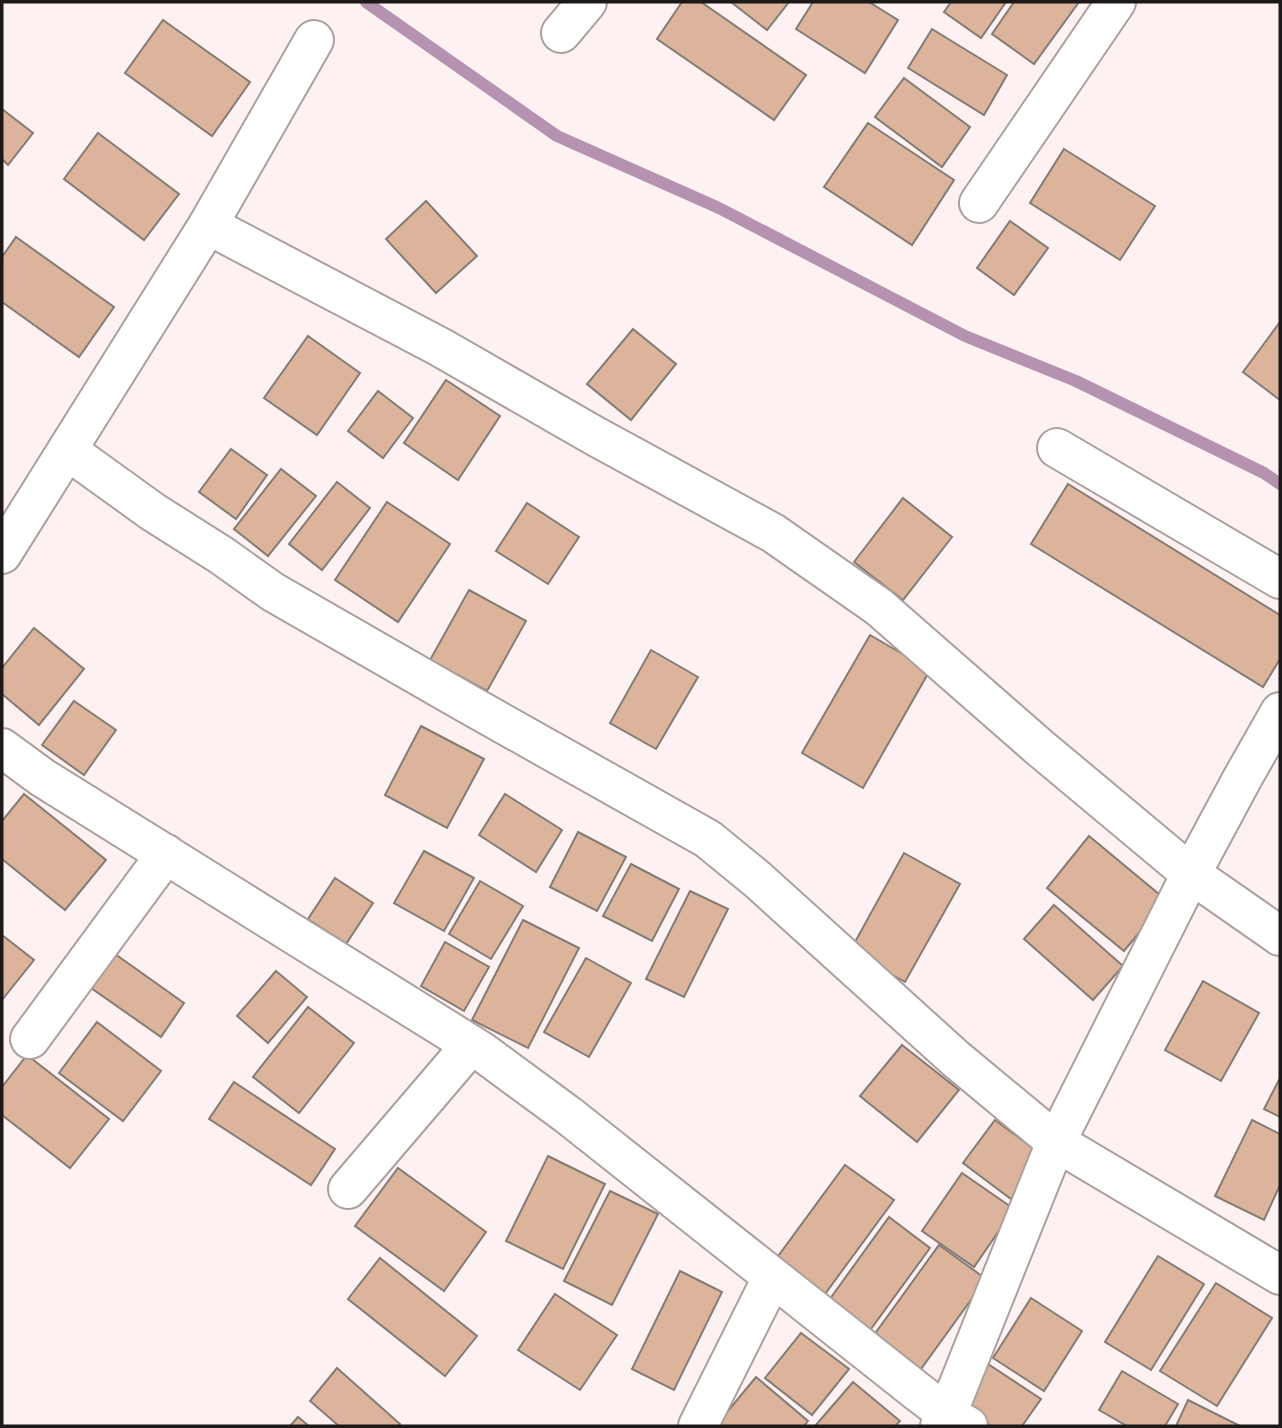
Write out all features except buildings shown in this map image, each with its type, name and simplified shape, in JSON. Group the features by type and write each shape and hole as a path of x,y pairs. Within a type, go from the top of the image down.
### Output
{"street":[{"path":"561,33 587,2"},
{"path":"979,203 1116,2"},
{"path":"2,554 208,225 314,40"},
{"path":"208,225 440,346 595,436 773,533 879,607 1039,747 1191,874 1280,936"},
{"path":"1057,448 1280,579"},
{"path":"67,450 153,512 273,592 708,839 758,880 956,1059 1056,1142 1280,1275"},
{"path":"2,748 43,778 471,1045 579,1123 952,1422 1056,1142 1191,874 1280,712"},
{"path":"30,1039 166,854"},
{"path":"348,1189 471,1045"},
{"path":"698,1426 772,1278"}],"waterway":[{"path":"366,2 557,136 719,208 965,336 1076,381 1264,473 1280,484"}]}
